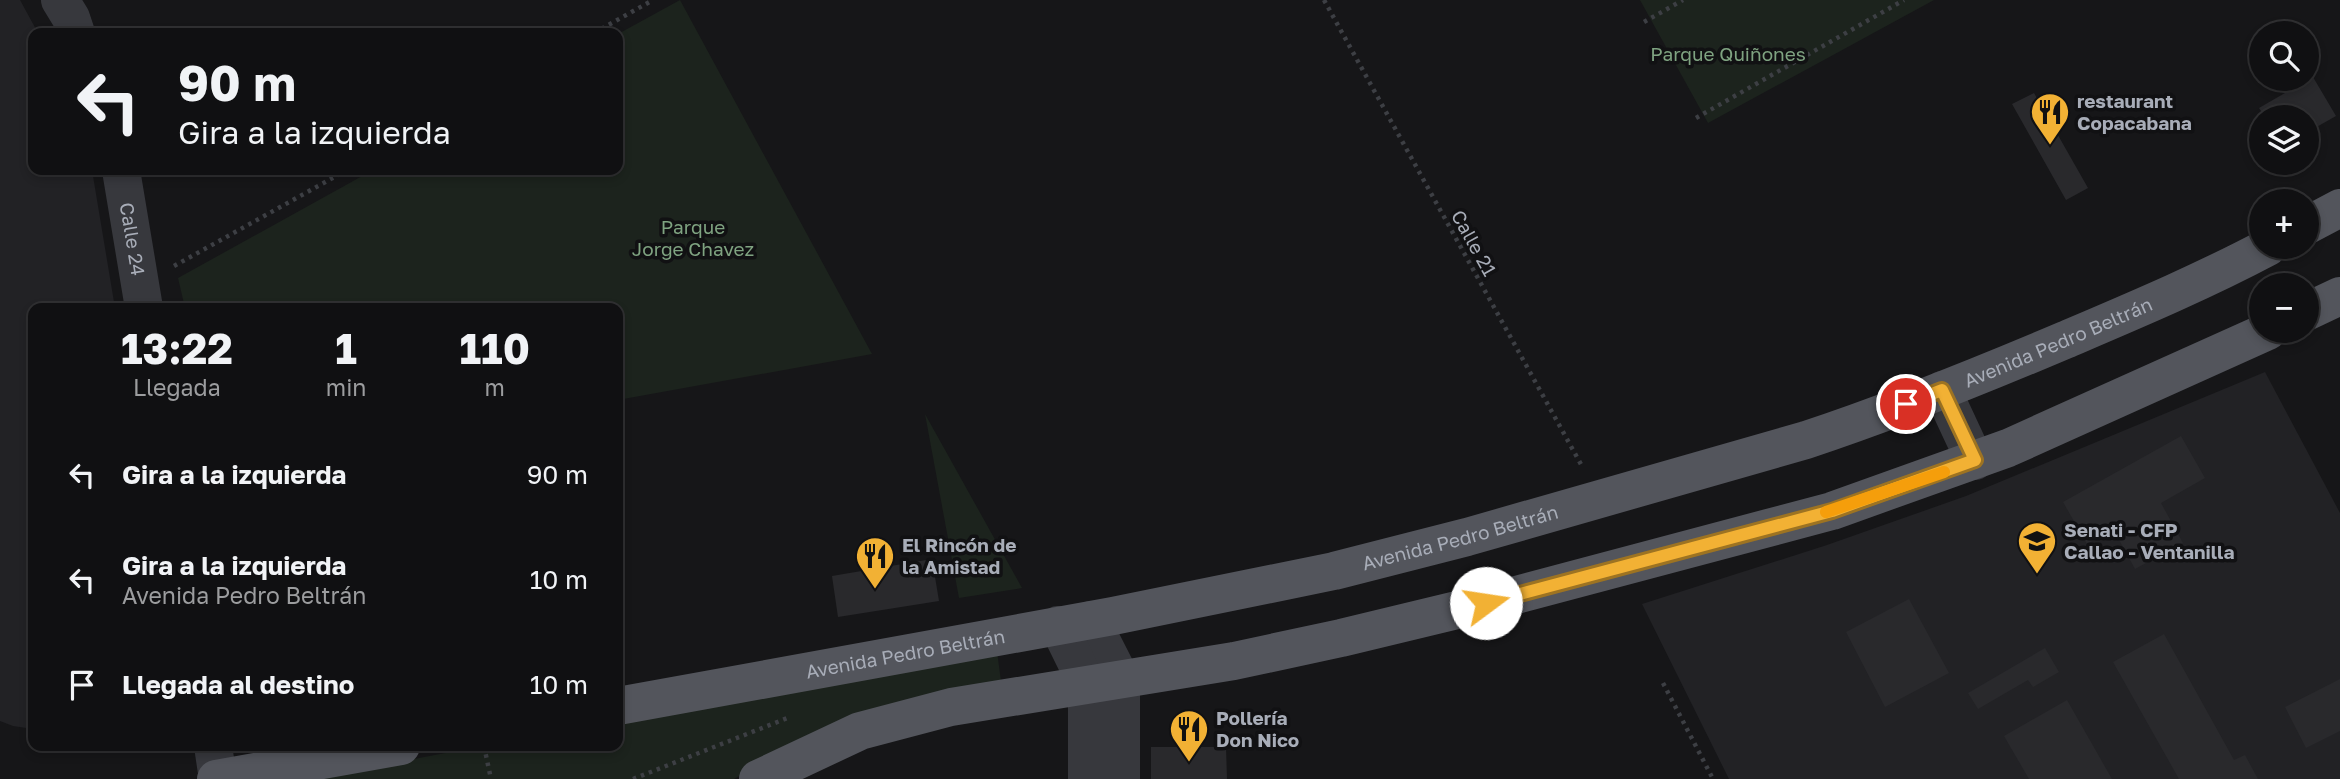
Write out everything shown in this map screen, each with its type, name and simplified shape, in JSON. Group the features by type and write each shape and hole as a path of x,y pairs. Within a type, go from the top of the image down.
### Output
{"main road":[{"path":"2319,219 2340,208"},
{"name":"Avenida Pedro Beltrán","path":"623,705 1217,596 1334,571 1467,537 1806,440 1942,390 2112,320 2249,257"},
{"path":"2319,306 2340,296"},
{"path":"758,779 860,731 951,707 1234,661 1486,603 1832,511 2008,448 2249,340"},
{"path":"217,779 373,751"}],"street":[{"path":"60,0 74,28"},
{"name":"Calle 24","path":"122,175 142,296"},
{"path":"1942,390 1975,460"},
{"path":"1074,622 1104,682 1121,779"},
{"path":"1087,779 1104,682"},
{"path":"214,751 217,779"}],"path":[{"path":"602,28 653,0"},
{"name":"Calle 21","path":"1324,0 1600,499"},
{"path":"1644,22 1683,0"},
{"path":"1696,118 1904,0"},
{"path":"142,296 339,175"},
{"path":"777,676 802,758"},
{"path":"1663,683 1713,779"},
{"path":"633,779 790,717"},
{"path":"485,751 491,779"}],"shaded area":[{"path":"0,0 20,0 35,28 28,28 28,175 93,175 114,303 28,303 28,728 0,721"},
{"name":"Senati - CFP Callao - Ventanilla","path":"2265,372 2340,513 2340,779 1729,779 1642,604 1827,545 1966,496"}],"green space":[{"name":"Parque Jorge Chavez","path":"680,0 872,354 623,399 623,303 184,303 178,278 364,175 623,175 623,31"},
{"name":"Parque Quiñones","path":"1640,0 1934,0 1708,123"},
{"path":"925,414 1022,588 959,598"},
{"path":"997,651 1002,689 762,763 734,779 309,779 456,751 623,751 623,720"}],"building":[{"path":"2319,87 2336,116 2319,126 2319,105 2264,105 2289,91 2319,91"},
{"name":"restaurant Copacabana","path":"2034,93 2088,188 2066,200 2012,104"},
{"path":"2181,436 2205,478 2161,503 2183,543 2135,569 2113,529 2087,544 2063,502"},
{"name":"El Rincón de la Amistad","path":"932,559 939,601 838,617 832,576"},
{"path":"1909,599 1949,673 1885,707 1846,632"},
{"path":"2164,634 2234,760 2245,755 2258,779 2179,779 2113,662"},
{"path":"2045,648 2059,672 2033,687 2028,680 1978,709 1968,693"},
{"path":"2340,679 2340,731 2306,748 2285,707"},
{"path":"2067,700 2112,779 2029,779 2004,736"},
{"name":"Pollería Don Nico","path":"1151,747 1226,747 1227,779 1151,779"}],"slow traffic":[{"path":"1826,512 1944,472"}],"place":[{"name":"restaurant Copacabana","path":"2050,146"},
{"name":"Senati - CFP Callao - Ventanilla","path":"2037,575"},
{"name":"El Rincón de la Amistad","path":"875,590"},
{"name":"Pollería Don Nico","path":"1189,763"}],"route":[{"path":"1486,603 1832,511 1975,460 1942,390 1906,404"}]}
